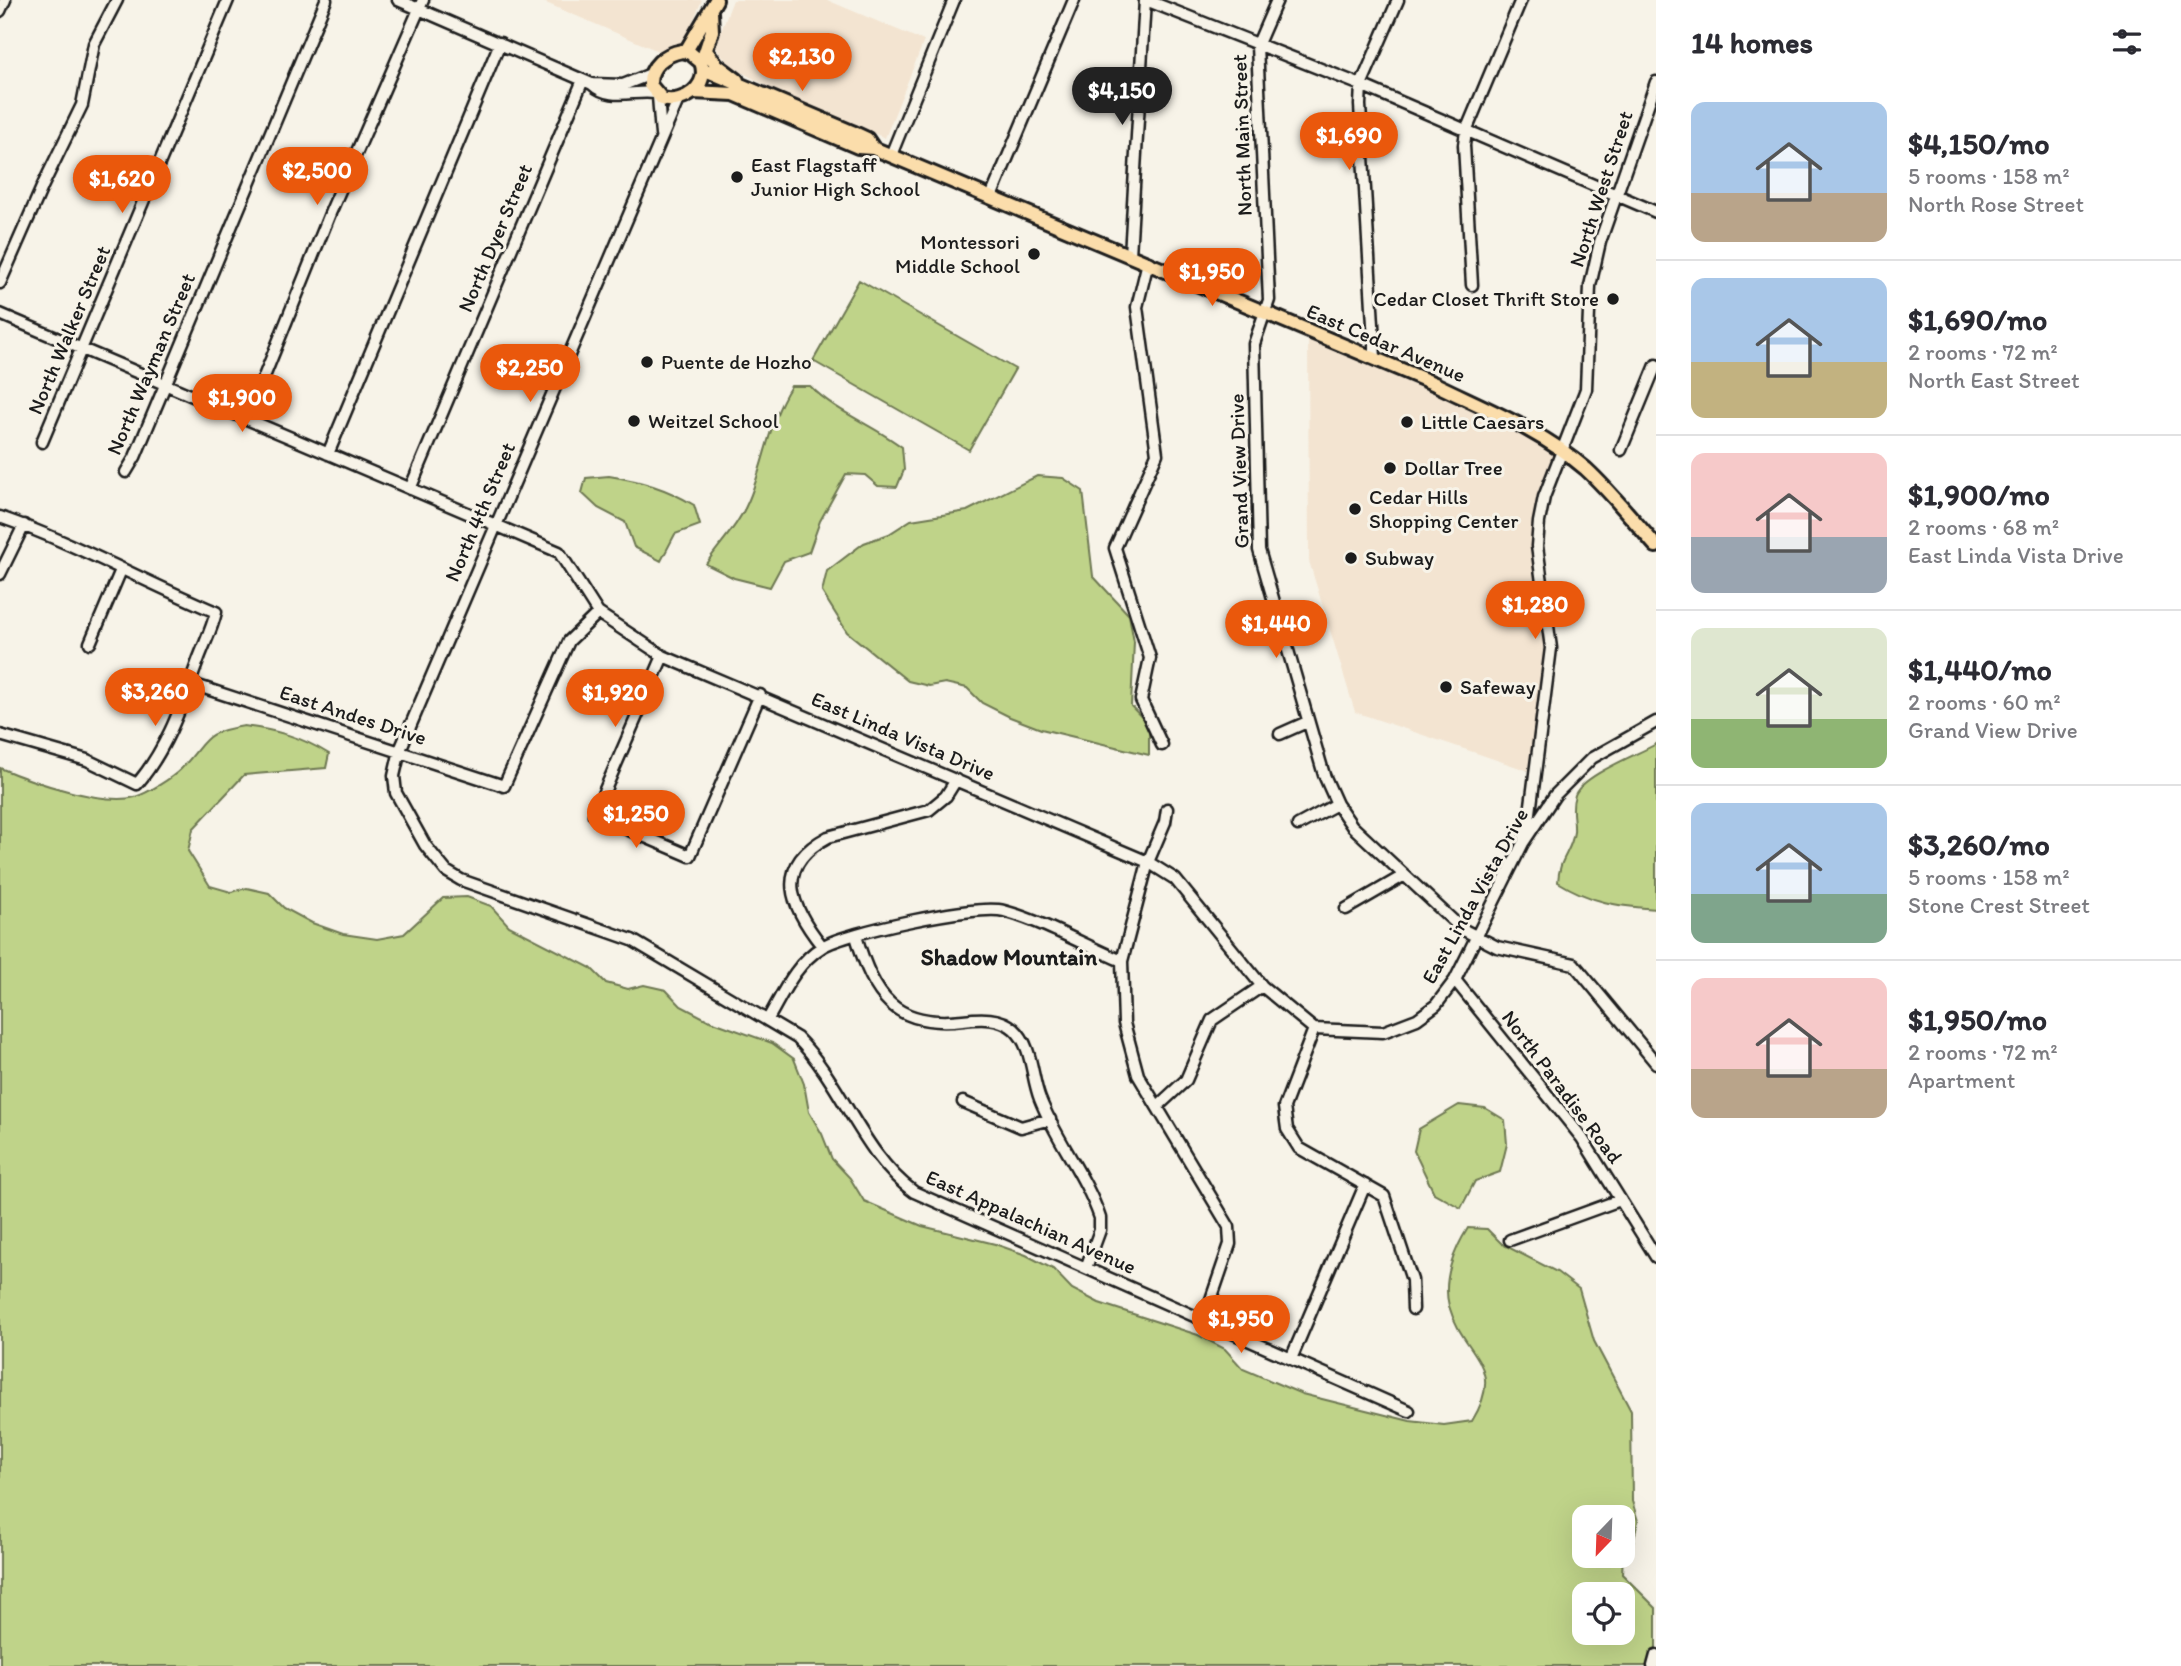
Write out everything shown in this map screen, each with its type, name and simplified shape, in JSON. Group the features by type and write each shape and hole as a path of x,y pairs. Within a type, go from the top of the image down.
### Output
{"main road":[{"path":"714,6 699,85 693,92 678,100 666,100 656,94 650,85 651,74 665,57 687,51 697,38 703,19 714,6"},
{"path":"687,51 703,61"},
{"name":"East Cedar Avenue","path":"703,61 717,65 749,88 867,139 873,148"},
{"name":"East Cedar Avenue","path":"693,92 734,94 858,147 873,148 891,155 1376,358 1503,416 1587,470 1656,546"}],"street":[{"path":"0,11 5,0"},
{"path":"0,283 82,105 94,44 117,0"},
{"name":"North Walker Street","path":"42,443 228,0"},
{"name":"North Wayman Street","path":"126,472 326,0"},
{"path":"398,0 422,5 588,82 597,89 614,94 656,94"},
{"path":"891,155 954,0"},
{"path":"991,197 1074,0"},
{"path":"1130,255 1146,0 1361,85 1656,212"},
{"name":"North Main Street","path":"1265,313 1269,300 1257,46 1277,0"},
{"path":"1376,358 1361,85 1398,0"},
{"path":"1472,285 1464,145 1466,131 1521,0"},
{"path":"247,419 331,211 422,5"},
{"path":"328,454 500,43"},
{"path":"588,82 623,85 651,74"},
{"name":"North Dyer Street","path":"410,489 588,82"},
{"name":"North West Street","path":"1523,843 1532,799 1551,648 1537,546 1539,522 1544,497 1586,389 1590,286 1616,196 1656,82"},
{"name":"North 4th Street","path":"656,94 661,135"},
{"name":"North 4th Street","path":"400,750 678,100"},
{"path":"1148,262 1137,307 1157,454 1115,548 1150,659 1140,700 1162,745"},
{"name":"Grand View Drive","path":"1265,313 1254,344 1259,550 1307,722 1337,804 1352,826 1462,929 1497,947 1574,964 1656,1063"},
{"name":"East Linda Vista Drive","path":"0,314 559,552 598,613 663,656 1148,862 1175,878 1262,986 1314,1029 1362,1032 1397,1027 1417,1019 1436,1004 1455,979 1523,843 1555,795 1592,758 1656,722"},
{"path":"1621,450 1656,365"},
{"path":"0,517 77,546 121,570 216,612 212,631 170,733 150,769 137,784 87,760 0,735"},
{"path":"0,574 24,525"},
{"path":"90,643 121,570"},
{"name":"East Andes Drive","path":"189,683 504,786 569,641 598,613"},
{"path":"663,656 594,815 690,856 760,695"},
{"path":"1280,734 1307,722"},
{"name":"East Appalachian Avenue","path":"400,750 394,776 396,793 430,853 446,871 461,880 632,940 797,1038 817,1058 884,1166 914,1192 1409,1410"},
{"path":"822,946 802,920 793,897 794,875 806,854 814,845 828,837 929,810 946,796 956,780"},
{"path":"1298,825 1337,804"},
{"path":"1167,809 1165,822 1148,862 1122,961 1124,1023 1138,1075 1229,1227 1230,1244 1204,1320"},
{"path":"1346,909 1403,876"},
{"path":"768,1019 795,972 822,946 933,915 990,909 1004,911 1122,961"},
{"path":"856,936 876,988 902,1013 932,1021 980,1018 998,1020 1014,1029 1024,1042 1034,1081 1050,1119 1100,1218 1100,1230 1086,1268"},
{"name":"North Paradise Road","path":"1455,979 1582,1138 1655,1251"},
{"path":"1158,1106 1185,1080 1212,1020 1262,986"},
{"path":"1314,1029 1284,1107 1287,1129 1299,1148 1384,1196 1412,1280 1413,1309"},
{"path":"963,1102 1021,1128 1050,1119"},
{"path":"1291,1359 1365,1185"},
{"path":"1510,1240 1620,1200"},
{"path":"1653,1666 1656,1655"}],"shaded area":[{"path":"539,0 702,0 677,59"},
{"path":"733,0 827,0 924,41 885,138 781,94 729,65 715,46"},
{"path":"1308,330 1561,451 1538,528 1550,633 1535,773 1355,712 1309,561"}],"green space":[{"path":"859,280 1015,369 969,450 813,361"},
{"path":"791,386 810,386 831,403 902,447 904,470 897,487 878,486 865,475 846,474 820,521 809,552 784,561 770,587 734,578 706,564 744,511 777,414"},
{"path":"609,476 653,486 684,499 694,505 700,525 675,534 661,561 634,547 625,522 598,508 582,493 586,478"},
{"path":"1037,476 1063,478 1083,491 1093,576 1129,615 1134,642 1131,706 1149,725 1149,755 1041,729 982,703 967,688 945,683 929,686 908,681 847,632 822,592 827,571 864,543 889,534 911,520 967,511"},
{"path":"244,726 278,732 309,743 329,754 326,768 244,775 193,829 188,851 210,886 231,892 247,888 269,893 284,908 312,923 343,934 377,939 404,934 443,898 467,897 491,906 509,926 591,968 606,983 628,989 644,985 666,990 681,1006 708,1020 772,1043 794,1059 804,1084 809,1112 832,1159 850,1178 864,1201 922,1226 995,1244 1026,1255 1053,1269 1072,1289 1099,1303 1198,1335 1225,1349 1243,1369 1302,1394 1410,1421 1444,1425 1472,1421 1482,1402 1484,1372 1455,1323 1447,1296 1448,1276 1454,1255 1468,1228 1487,1229 1502,1244 1557,1272 1579,1289 1594,1341 1631,1411 1633,1505 1572,1505 1572,1568 1622,1568 1622,1574 1630,1582 1572,1582 1572,1645 1635,1645 1635,1587 1656,1608 1656,1666 0,1666 0,768 47,785 86,795 121,799 135,797 177,773 207,739 220,732"},
{"path":"1656,744 1656,909 1605,902 1582,895 1558,882 1560,867 1574,832 1575,795 1588,780 1599,773"},
{"path":"1459,1105 1485,1108 1505,1120 1507,1144 1500,1172 1475,1181 1461,1208 1434,1193 1414,1151 1419,1129"},
{"path":"1635,1511 1638,1521 1635,1534"}],"place":[{"name":"East Flagstaff Junior High School","path":"737,177"},
{"name":"Montessori Middle School","path":"1034,254"},
{"name":"Cedar Closet Thrift Store","path":"1613,299"},
{"name":"Puente de Hozho","path":"647,362"},
{"name":"Weitzel School","path":"634,421"},
{"name":"Little Caesars","path":"1407,422"},
{"name":"Dollar Tree","path":"1390,468"},
{"name":"Cedar Hills Shopping Center","path":"1355,509"},
{"name":"Subway","path":"1351,558"},
{"name":"Safeway","path":"1446,687"}],"district":[{"name":"Shadow Mountain","path":"1009,957"}]}
